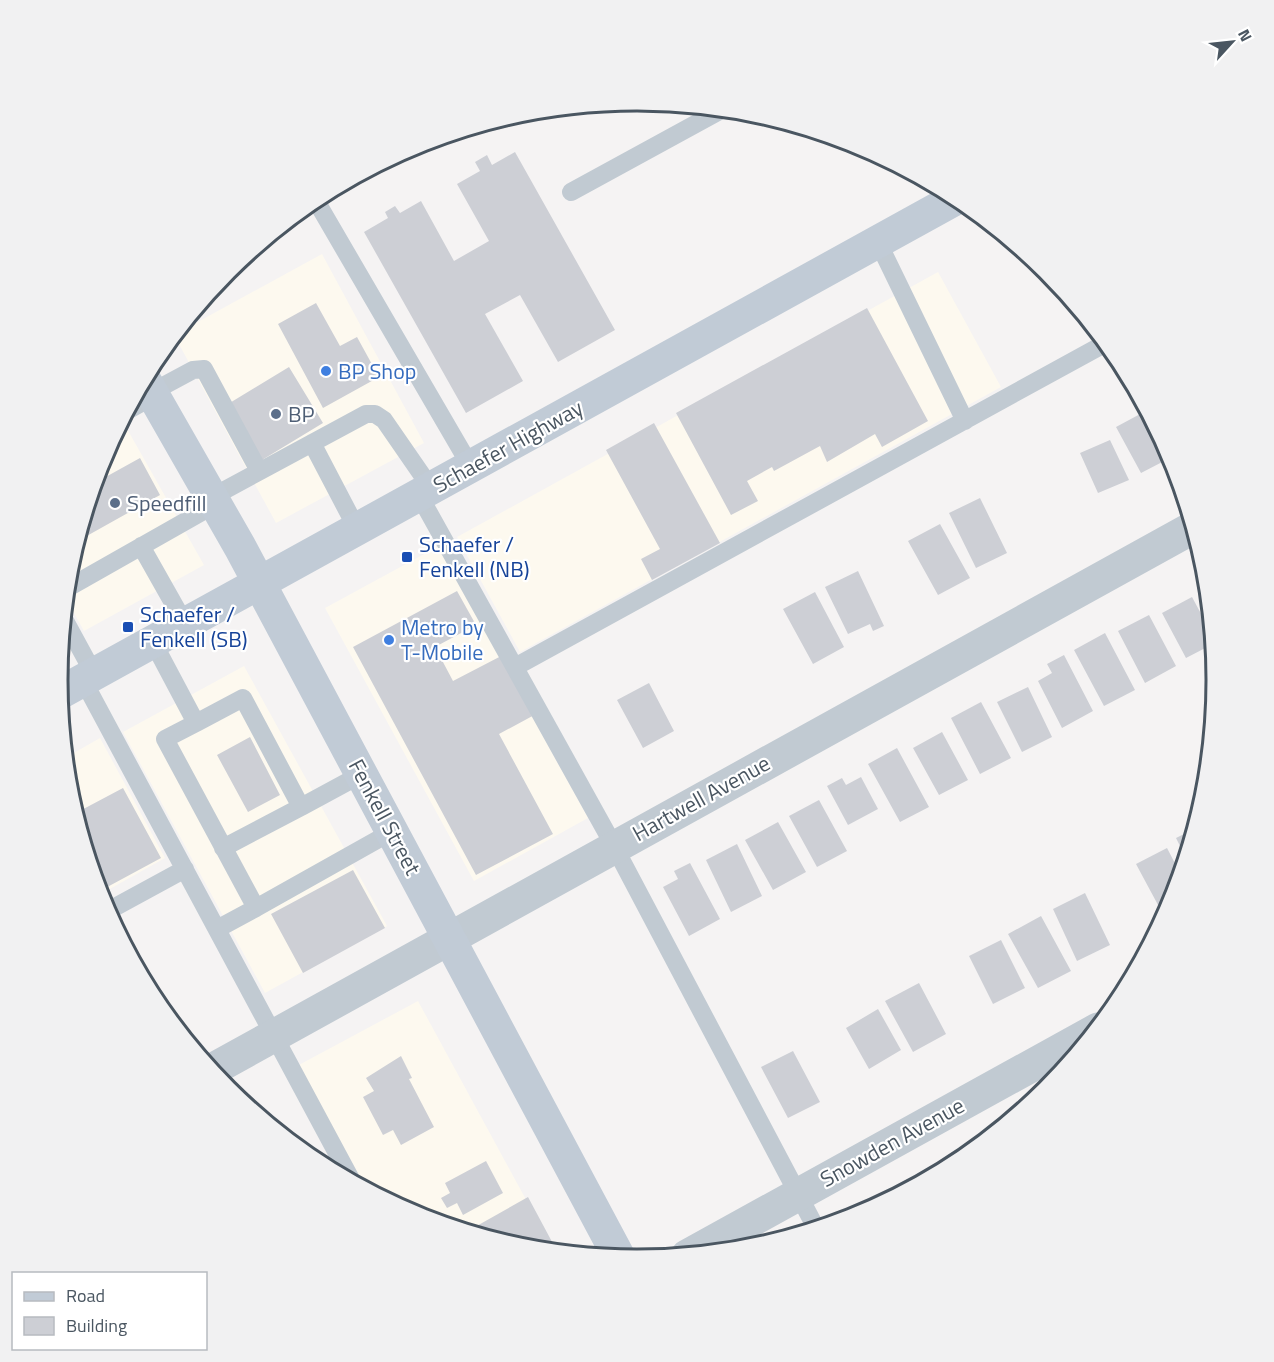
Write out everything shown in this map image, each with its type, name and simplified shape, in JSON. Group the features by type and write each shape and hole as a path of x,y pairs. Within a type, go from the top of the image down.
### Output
{"street":[{"name":"Schaefer Highway","path":"78,682 947,203"},
{"name":"Fenkell Street","path":"145,395 214,500 615,1249"},
{"name":"Hartwell Avenue","path":"218,1066 1186,531"},
{"name":"Snowden Avenue","path":"704,1247 1079,1039"}],"lane":[{"path":"571,192 712,116"},
{"path":"320,208 471,467"},
{"path":"878,242 965,421"},
{"path":"515,667 1098,347"},
{"path":"146,393 193,370 204,369 260,471"},
{"path":"76,583 141,546 260,471 355,419 375,414 384,420 425,492 515,667 614,846 813,1222"},
{"path":"312,442 357,529"},
{"path":"141,546 185,624"},
{"path":"153,642 196,723"},
{"path":"69,643 78,682 185,869 344,1169"},
{"path":"256,908 165,739 243,698 301,807"},
{"path":"223,848 362,774"},
{"path":"217,929 393,831"},
{"path":"115,907 185,869"}],"shaded area":[{"path":"322,254 424,443 276,523 178,343 193,325"},
{"path":"938,272 1001,387 520,652 457,537"},
{"path":"127,428 204,565 84,631 72,609 78,570 98,498"},
{"path":"439,546 588,818 474,881 325,608"},
{"path":"244,666 387,926 265,993 123,732"},
{"path":"100,738 165,858 108,890 87,828 72,754"},
{"path":"418,1001 550,1244 526,1240 454,1220 385,1192 357,1177 297,1066"}],"building":[{"path":"515,152 615,330 558,362 520,295 485,314 523,381 466,413 364,232 388,218 385,212 395,206 400,213 421,201 454,261 489,241 457,184 480,171 475,162 487,155 492,165"},
{"path":"316,303 340,346 357,337 379,377 323,408 278,324"},
{"path":"867,308 928,421 882,447 875,434 827,462 820,446 774,471 772,467 747,481 758,501 731,515 676,413"},
{"path":"289,367 323,423 262,460 228,404"},
{"path":"1140,414 1162,462 1141,473 1116,427"},
{"path":"654,423 720,543 652,580 641,559 660,549 606,450"},
{"path":"1110,440 1129,480 1098,493 1080,453"},
{"path":"140,458 160,495 86,536 98,498 106,477"},
{"path":"980,498 1007,553 976,568 949,513"},
{"path":"940,524 970,578 938,595 908,541"},
{"path":"858,571 884,626 873,631 870,624 848,634 825,587"},
{"path":"457,591 476,625 435,647 453,681 505,654 538,713 499,734 553,834 476,875 353,647"},
{"path":"815,592 844,647 813,664 783,609"},
{"path":"1192,597 1203,617 1205,648 1186,658 1162,613"},
{"path":"1149,615 1176,666 1145,683 1118,631"},
{"path":"1105,633 1135,690 1104,706 1074,650"},
{"path":"1064,655 1093,711 1062,728 1038,681 1052,673 1047,664"},
{"path":"649,683 674,731 643,748 617,700"},
{"path":"1028,687 1052,737 1022,752 997,702"},
{"path":"981,702 1011,758 980,774 951,718"},
{"path":"942,732 968,780 939,795 913,748"},
{"path":"250,737 280,795 248,812 217,755"},
{"path":"897,748 929,807 900,822 868,764"},
{"path":"861,777 878,809 848,825 827,786 842,778 846,785"},
{"path":"123,788 161,858 107,887 82,810"},
{"path":"819,800 847,851 817,867 789,816"},
{"path":"778,822 806,872 773,890 745,840"},
{"path":"1185,833 1181,848 1176,838"},
{"path":"737,844 762,896 731,912 706,860"},
{"path":"1167,848 1176,865 1159,907 1136,864"},
{"path":"690,863 720,919 689,936 663,887 678,879 674,871"},
{"path":"353,870 385,928 303,973 271,914"},
{"path":"1085,893 1110,945 1077,961 1053,909"},
{"path":"1041,916 1071,971 1038,988 1008,934"},
{"path":"1001,940 1025,988 993,1004 969,956"},
{"path":"919,983 946,1034 913,1052 885,1001"},
{"path":"878,1009 901,1050 869,1069 846,1028"},
{"path":"793,1051 820,1102 788,1118 761,1067"},
{"path":"401,1056 412,1078 409,1079 434,1127 401,1145 393,1130 383,1135 363,1097 374,1091 366,1078"},
{"path":"486,1161 503,1193 463,1215 457,1203 447,1208 441,1198 450,1193 445,1183"},
{"path":"528,1197 553,1244 526,1240 476,1227"}],"place":[{"name":"BP Shop","path":"326,371"},
{"name":"BP","path":"276,414"},
{"name":"Speedfill","path":"115,503"},
{"name":"Schaefer / Fenkell (NB)","path":"407,557"},
{"name":"Schaefer / Fenkell (SB)","path":"128,627"},
{"name":"Metro by T-Mobile","path":"389,640"}]}
